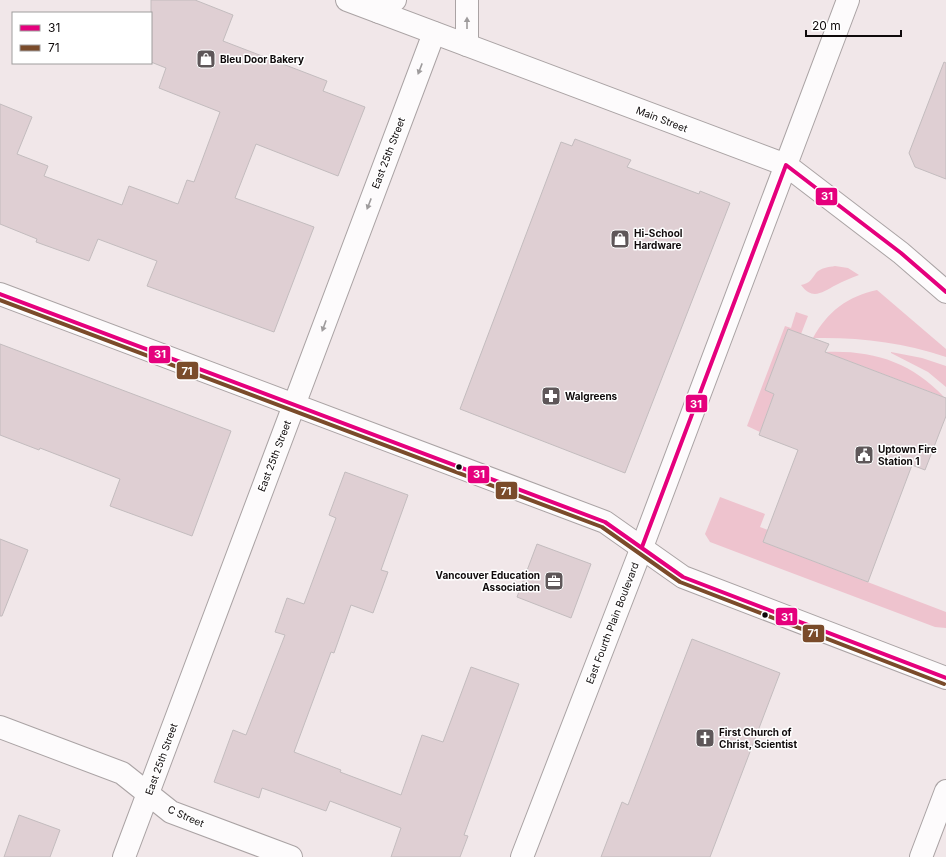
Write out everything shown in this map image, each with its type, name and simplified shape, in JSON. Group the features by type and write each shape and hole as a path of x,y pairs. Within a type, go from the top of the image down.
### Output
{"street":[{"name":"Main Street","path":"347,0 387,6 434,33 786,165 901,253 946,292"},
{"path":"467,0 467,45"},
{"name":"East Fourth Plain Boulevard","path":"522,857 642,547 848,0"},
{"name":"East 25th Street","path":"124,857 434,33"},
{"path":"0,294 605,522 683,576 946,678"},
{"name":"C Street","path":"0,727 122,774 171,812 290,857"},
{"path":"921,857 946,791"}],"shaded area":[{"path":"835,266 848,268 859,275 818,294 810,293 801,285 808,282 820,270"},
{"path":"877,290 946,349 946,357 897,344 847,338 813,338 825,320 839,306 857,296"},
{"path":"796,312 808,316 801,334 788,329 765,390 774,394 760,432 747,426 785,326 791,328"},
{"path":"825,352 859,353 890,361 905,367 918,375 944,397"},
{"path":"891,352 922,358 946,366 946,387 928,372"},
{"path":"720,497 765,514 760,527 768,530 763,542 946,612 946,628 935,627 710,542 705,534"}],"building":[{"path":"151,0 195,0 233,15 223,41 327,81 323,91 365,107 338,176 256,144 235,198 314,227 274,332 147,286 157,261 98,239 89,261 36,242 37,239 0,224 0,104 32,117 17,154 48,166 44,176 122,205 129,186 178,204 187,180 194,182 220,112 159,88 166,68 152,62"},
{"path":"944,62 946,63 946,179 915,167 909,153"},
{"path":"575,139 631,160 627,167 699,194 700,191 730,203 625,473 460,409 561,142 572,146"},
{"name":"Uptown Fire Station 1","path":"788,329 829,344 825,352 946,398 946,416 925,470 912,465 868,582 763,542 798,450 759,435 774,394 765,390"},
{"path":"0,344 231,431 192,536 110,506 120,479 40,448 39,450 0,435"},
{"path":"345,472 408,495 381,570 388,572 373,613 351,605 334,653 331,652 294,752 341,770 340,772 401,795 422,735 443,742 471,667 519,684 464,835 468,836 460,857 391,857 401,828 330,801 326,811 262,788 259,798 214,782 233,730 246,735 285,635 275,632 287,598 304,604 336,518 329,515"},
{"path":"0,539 28,550 2,616 0,616"},
{"name":"Vancouver Education Association","path":"537,544 591,564 571,618 517,597"},
{"name":"First Church of Christ, Scientist","path":"692,639 780,673 710,857 601,857 622,802 628,805"},
{"path":"19,815 60,830 50,857 4,857"}],"transit line":[{"name":"31","path":"642,547 786,165 901,253 946,292"},
{"name":"31","path":"0,294 605,522 683,577 946,678"},
{"name":"71","path":"0,300 602,527 680,582 944,684"}],"place":[{"name":"Bleu Door Bakery","path":"206,59"},
{"name":"Hi-School Hardware","path":"620,239"},
{"name":"Walgreens","path":"551,396"},
{"name":"Uptown Fire Station 1","path":"864,455"},
{"name":"Vancouver Education Association","path":"554,581"},
{"name":"First Church of Christ, Scientist","path":"705,738"}]}
